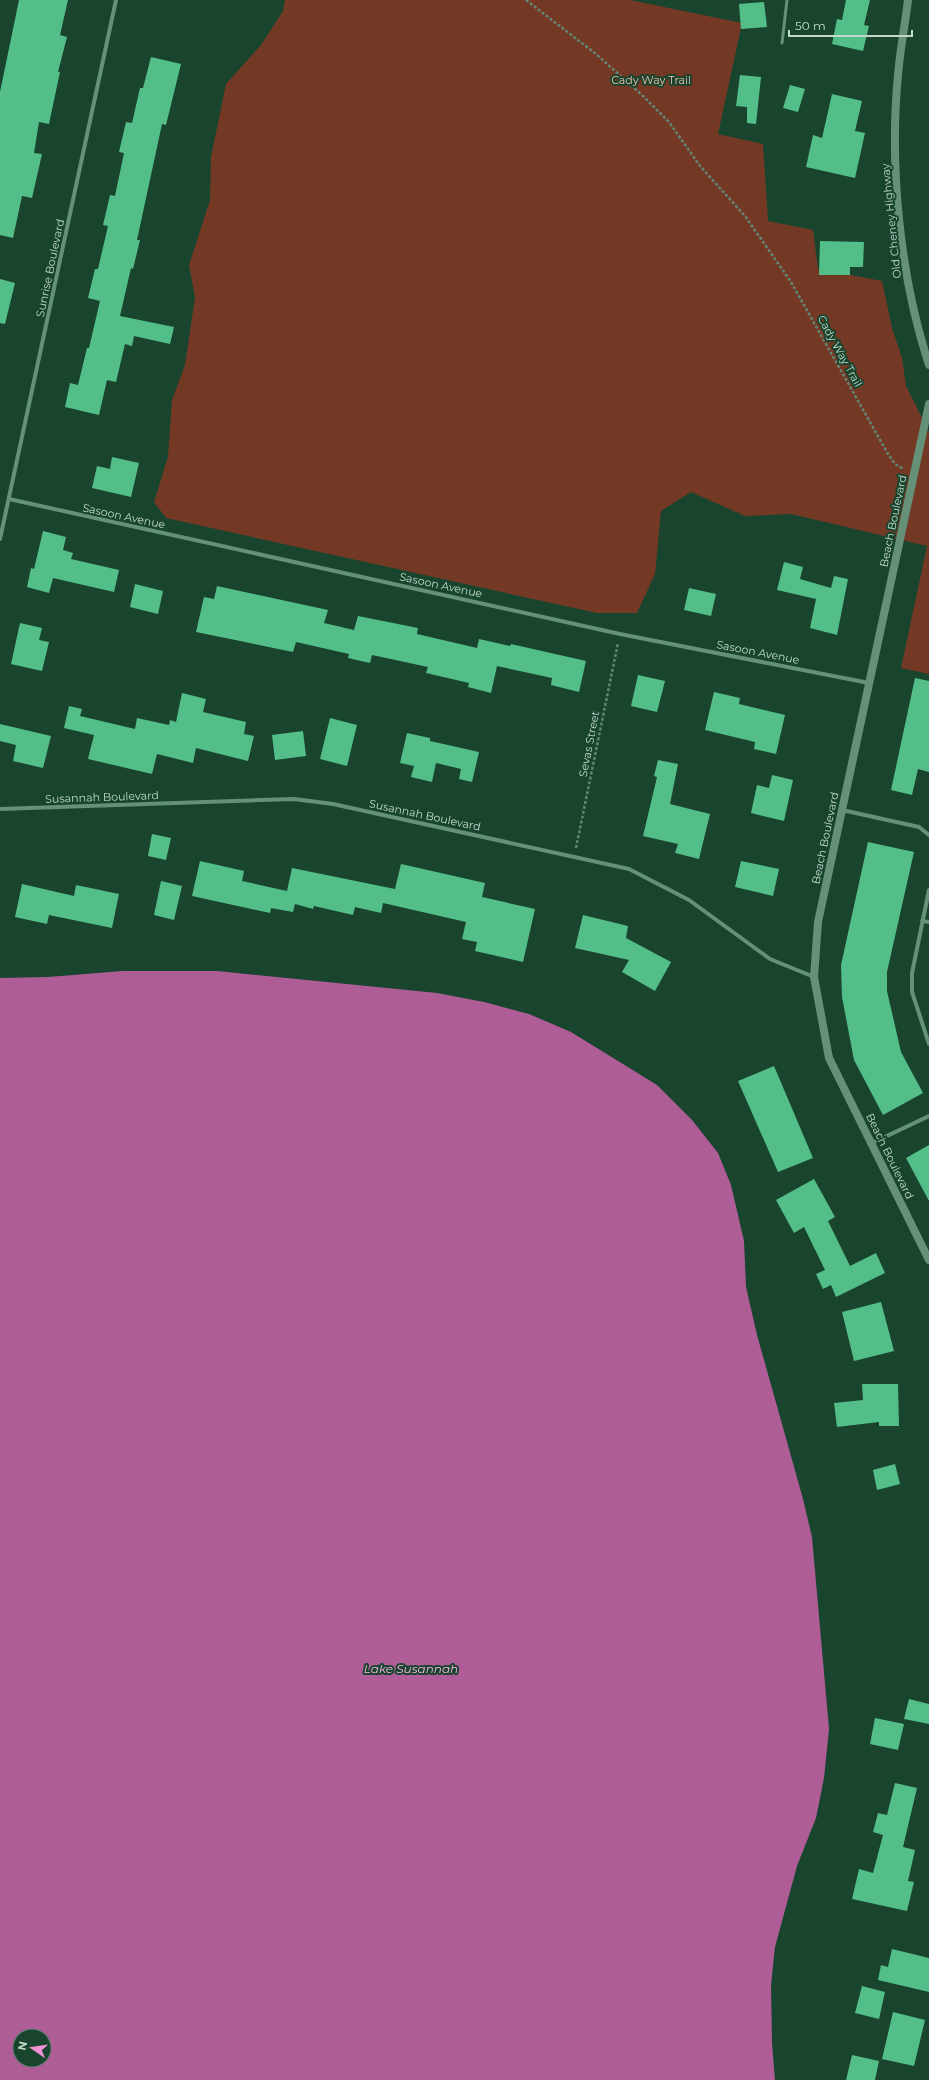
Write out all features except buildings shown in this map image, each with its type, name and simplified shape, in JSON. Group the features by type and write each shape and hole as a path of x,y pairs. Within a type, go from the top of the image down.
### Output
{"street":[{"name":"Sunrise Boulevard","path":"0,539 116,0"},
{"name":"Old Cheney Highway","path":"908,0 898,76 895,171 902,240 913,304 929,362"},
{"name":"Beach Boulevard","path":"929,404 818,922 814,977 829,1058 929,1260"},
{"name":"Sasoon Avenue","path":"9,499 620,634 870,684"},
{"name":"Susannah Boulevard","path":"0,809 294,799 333,804 629,869 689,900 770,959 814,977"},
{"path":"842,810 919,827 929,835"},
{"path":"929,890 912,973 912,992 929,1044"},
{"path":"922,921 929,922"},
{"path":"872,1143 929,1116"}],"lane":[{"path":"782,43 788,0"}],"path":[{"name":"Cady Way Trail","path":"526,0 596,54 644,97 669,122 700,166 745,216 792,282 888,454 895,464 905,470"},
{"name":"Sevas Street","path":"575,856 620,634"}],"green space":[{"path":"285,0 630,0 742,23 718,134 763,144 768,221 813,230 818,269 882,281 892,328 902,358 906,386 929,432 929,674 901,668 927,546 791,514 745,516 691,492 661,511 655,574 637,613 597,613 166,518 154,502 168,457 172,400 185,365 195,297 189,265 210,200 211,157 226,84 261,45 283,11"}],"water":[{"name":"Lake Susannah","path":"123,971 217,971 437,993 484,1002 529,1014 571,1032 657,1085 692,1120 718,1153 731,1185 744,1241 746,1287 757,1335 803,1499 812,1537 829,1729 824,1778 816,1818 797,1866 775,1947 771,1985 772,2043 775,2080 0,2080 0,978 48,977"}]}
